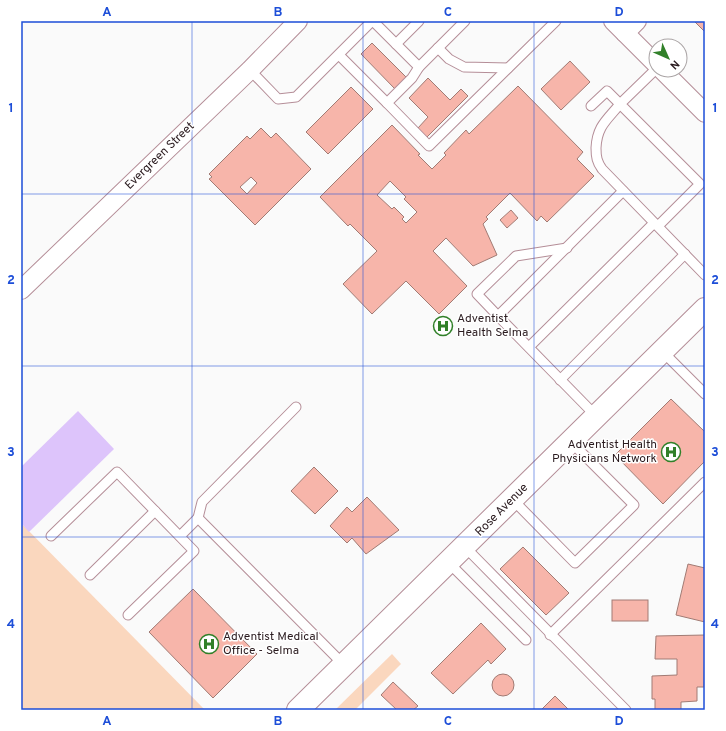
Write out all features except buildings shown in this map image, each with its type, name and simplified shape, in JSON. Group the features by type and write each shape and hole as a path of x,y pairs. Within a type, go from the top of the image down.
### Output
{"street":[{"name":"Evergreen Street","path":"21,290 250,70 298,21"},
{"path":"625,25 648,54"},
{"path":"671,78 702,106"},
{"name":"Rose Avenue","path":"298,710 705,309"}],"lane":[{"path":"250,70 278,99 296,97 373,21 419,67"},
{"path":"396,44 419,21"},
{"path":"387,103 412,78 419,67 465,21"},
{"path":"339,55 429,146 556,21"},
{"path":"438,48 449,59 464,67 508,68"},
{"path":"648,77 620,104 605,122 597,136 596,158 602,169 705,275"},
{"path":"529,347 656,224 700,184 606,91 591,106"},
{"path":"498,316 623,191"},
{"path":"567,248 516,256 477,294 596,416"},
{"path":"560,380 685,254"},
{"path":"662,351 705,394"},
{"path":"180,536 198,518 202,502 296,407"},
{"path":"512,500 575,563 634,505 570,441"},
{"path":"51,536 117,472 180,536 194,551 128,615"},
{"path":"550,635 705,482"},
{"path":"90,576 155,511"},
{"path":"198,518 344,665"},
{"path":"465,547 550,635 626,710"},
{"path":"448,562 526,640"}],"shaded area":[{"path":"78,411 114,449 29,532 21,523 21,467"},
{"path":"21,523 205,710 21,710"},
{"path":"392,654 401,664 355,710 335,710"}],"place":[{"name":"Adventist Health Selma","path":"443,326"},
{"name":"Adventist Health Physicians Network","path":"671,452"},
{"name":"Adventist Medical Office - Selma","path":"209,644"}]}
